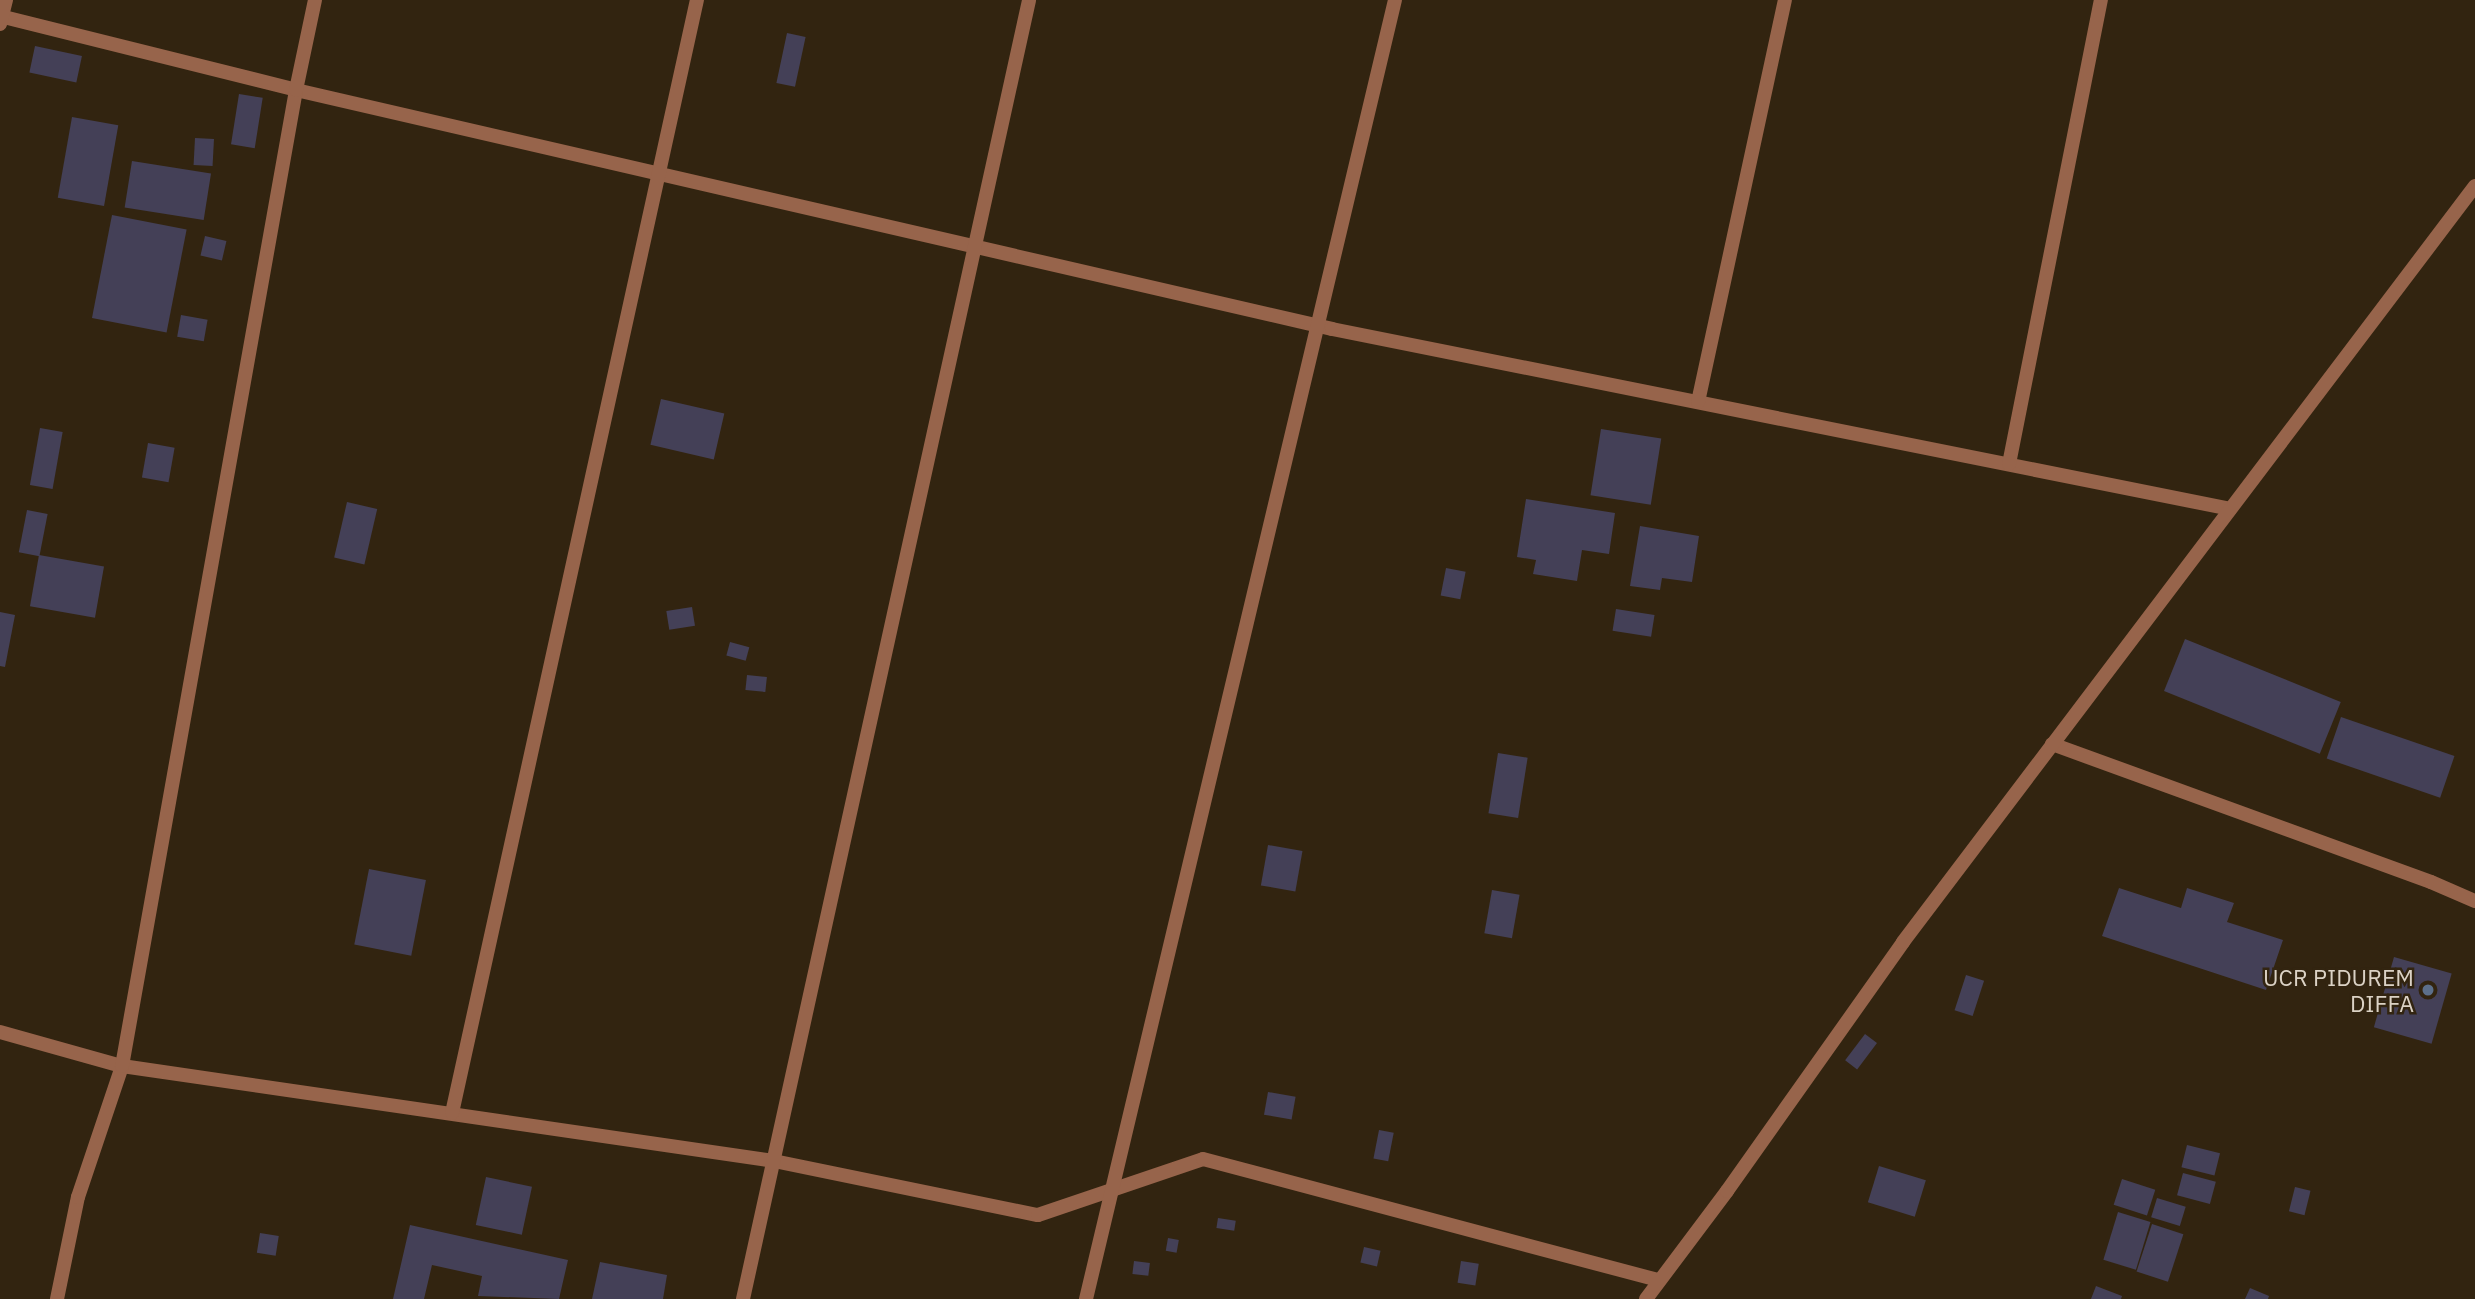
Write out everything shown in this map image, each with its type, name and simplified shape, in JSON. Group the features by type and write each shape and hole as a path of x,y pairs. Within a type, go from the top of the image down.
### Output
{"street":[{"path":"6,0 1,19 296,90 1318,325 2230,509"},
{"path":"57,1299 78,1197 122,1066 296,90 316,0"},
{"path":"452,1113 697,0"},
{"path":"743,1299 1029,0"},
{"path":"1086,1299 1395,0"},
{"path":"1698,402 1785,0"},
{"path":"2009,464 2101,0"},
{"path":"1646,1299 1657,1280 1727,1191 1903,942 2475,186"},
{"path":"2052,744 2431,882 2475,901"},
{"path":"0,1032 122,1066 774,1161 1038,1215 1203,1159 1657,1280"}],"building":[{"path":"787,33 806,37 795,87 776,83"},
{"path":"35,46 82,56 76,82 29,72"},
{"path":"239,94 263,98 255,148 231,144"},
{"path":"72,117 118,125 104,206 58,198"},
{"path":"195,138 214,139 213,166 194,165"},
{"path":"132,161 211,174 204,220 125,207"},
{"path":"112,215 187,230 167,333 92,318"},
{"path":"205,236 226,241 222,260 201,255"},
{"path":"181,315 208,320 204,341 177,337"},
{"path":"661,399 724,414 714,459 650,445"},
{"path":"40,428 63,432 53,489 30,485"},
{"path":"1601,429 1661,439 1651,505 1591,495"},
{"path":"148,443 175,448 169,482 142,477"},
{"path":"1526,499 1615,513 1609,554 1582,550 1577,581 1533,574 1536,560 1517,557"},
{"path":"347,502 377,509 364,565 334,558"},
{"path":"27,510 48,514 39,556 19,552"},
{"path":"1640,526 1699,536 1692,582 1662,578 1660,590 1630,586"},
{"path":"39,555 104,566 95,618 30,606"},
{"path":"1446,568 1466,572 1460,599 1441,595"},
{"path":"692,607 695,626 669,630 666,611"},
{"path":"1616,609 1655,615 1651,637 1613,631"},
{"path":"0,612 15,615 5,667 0,666"},
{"path":"2185,639 2341,702 2320,754 2164,691"},
{"path":"730,642 749,647 746,661 726,656"},
{"path":"747,675 767,677 765,692 745,690"},
{"path":"2341,717 2454,756 2440,798 2327,759"},
{"path":"1498,753 1528,758 1518,818 1488,813"},
{"path":"1268,845 1302,851 1295,891 1261,885"},
{"path":"369,869 426,880 411,956 354,945"},
{"path":"2119,888 2181,908 2187,888 2234,903 2227,922 2283,940 2266,990 2102,936"},
{"path":"1492,890 1520,895 1512,938 1484,933"},
{"path":"2394,957 2452,974 2432,1044 2374,1027"},
{"path":"1966,975 1984,981 1973,1016 1955,1010"},
{"path":"1865,1034 1877,1043 1857,1069 1845,1060"},
{"path":"1268,1092 1296,1097 1292,1120 1264,1115"},
{"path":"1379,1130 1394,1133 1388,1161 1373,1158"},
{"path":"2187,1145 2220,1153 2214,1176 2181,1167"},
{"path":"1879,1166 1926,1180 1915,1217 1868,1202"},
{"path":"2183,1173 2216,1182 2210,1204 2177,1195"},
{"path":"486,1177 532,1187 522,1235 476,1225"},
{"path":"2122,1179 2155,1190 2147,1215 2114,1205"},
{"path":"2295,1187 2311,1191 2304,1215 2289,1211"},
{"path":"2157,1198 2186,1207 2180,1226 2151,1217"},
{"path":"2118,1212 2151,1222 2136,1270 2103,1260"},
{"path":"1218,1218 1236,1221 1234,1231 1216,1228"},
{"path":"2152,1224 2183,1234 2168,1282 2137,1272"},
{"path":"410,1225 568,1260 559,1299 478,1296 482,1276 432,1265 424,1299 393,1299"},
{"path":"260,1233 279,1236 276,1256 257,1253"},
{"path":"1168,1238 1179,1240 1177,1253 1166,1251"},
{"path":"1364,1247 1381,1251 1377,1266 1360,1263"},
{"path":"1134,1261 1150,1263 1148,1276 1132,1274"},
{"path":"1461,1261 1479,1264 1475,1286 1458,1283"},
{"path":"600,1262 667,1275 663,1299 592,1299"},
{"path":"2096,1286 2122,1296 2121,1299 2091,1299"},
{"path":"2250,1288 2269,1296 2268,1299 2245,1299"}],"place":[{"name":"UCR PIDUREM DIFFA","path":"2428,990"}]}
